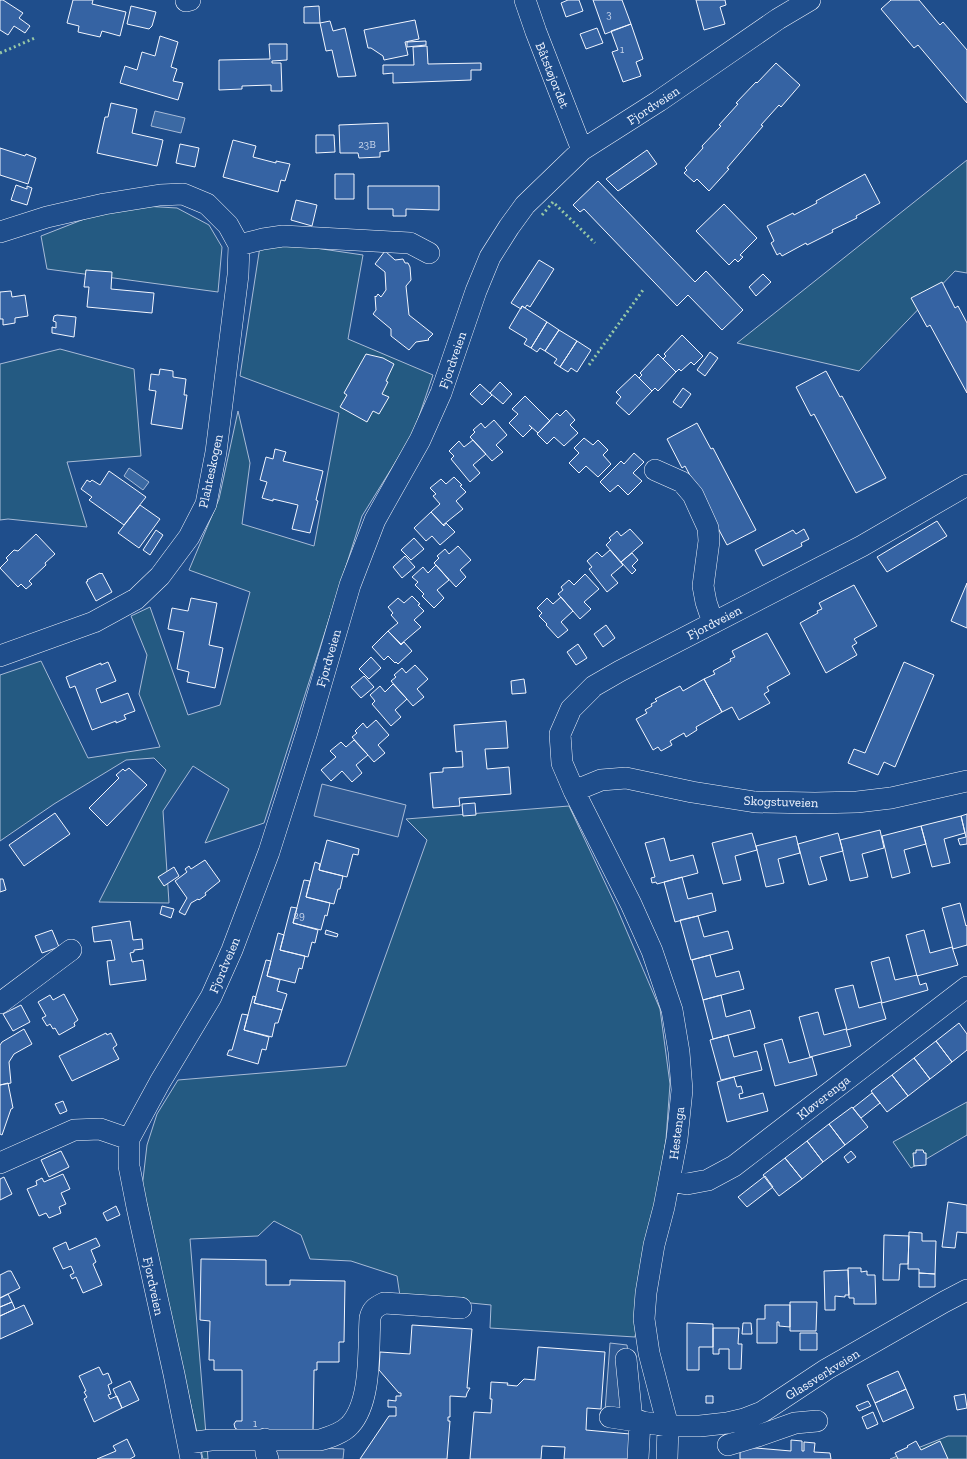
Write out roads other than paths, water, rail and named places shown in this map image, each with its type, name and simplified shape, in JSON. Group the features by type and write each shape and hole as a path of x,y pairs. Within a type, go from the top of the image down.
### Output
{"street":[{"name":"Båtstøjordet","path":"525,0 582,150"},
{"name":"Fjordveien","path":"190,1451 137,1207 129,1166 129,1139 160,1082 211,997 232,950 269,852 307,732 350,585 375,520 420,440 441,393 476,291 490,257 525,205 582,150 659,101 778,19 810,0"},
{"path":"0,232 47,217 104,204 160,195 183,194 207,204 228,225 239,245 283,236 410,243 429,253"},
{"name":"Plahteskogen","path":"0,656 94,622 136,599 160,576 189,537 206,504 216,452 238,275 239,245"},
{"path":"655,470 682,482 693,495 708,528 709,541 703,586 706,602 713,623"},
{"name":"Fjordveien","path":"588,820 562,763 560,734 570,709 594,686 620,671 862,546 967,485"},
{"name":"Skogstuveien","path":"574,791 601,780 626,778 755,802 857,802 892,798 967,781"},
{"name":"Hestenga","path":"588,820 631,904 652,951 672,1010 679,1052 682,1090 677,1139 654,1245 646,1293 644,1319 649,1353 668,1426 667,1459"},
{"path":"0,1003 71,950"},
{"name":"Kløverenga","path":"669,1181 687,1184 708,1180 734,1166 967,987"},
{"path":"0,1163 74,1130 100,1128 129,1139"},
{"name":"Glassverkveien","path":"610,1416 668,1426 700,1426 727,1423 744,1419 762,1412 828,1369 967,1290"},
{"path":"190,1451 211,1440 267,1449 320,1440 333,1436 350,1425 361,1409 366,1383 371,1311 384,1303 461,1308"},
{"path":"626,1359 636,1421 638,1459"},
{"path":"727,1423 728,1452 758,1436 795,1423 816,1421"}]}
